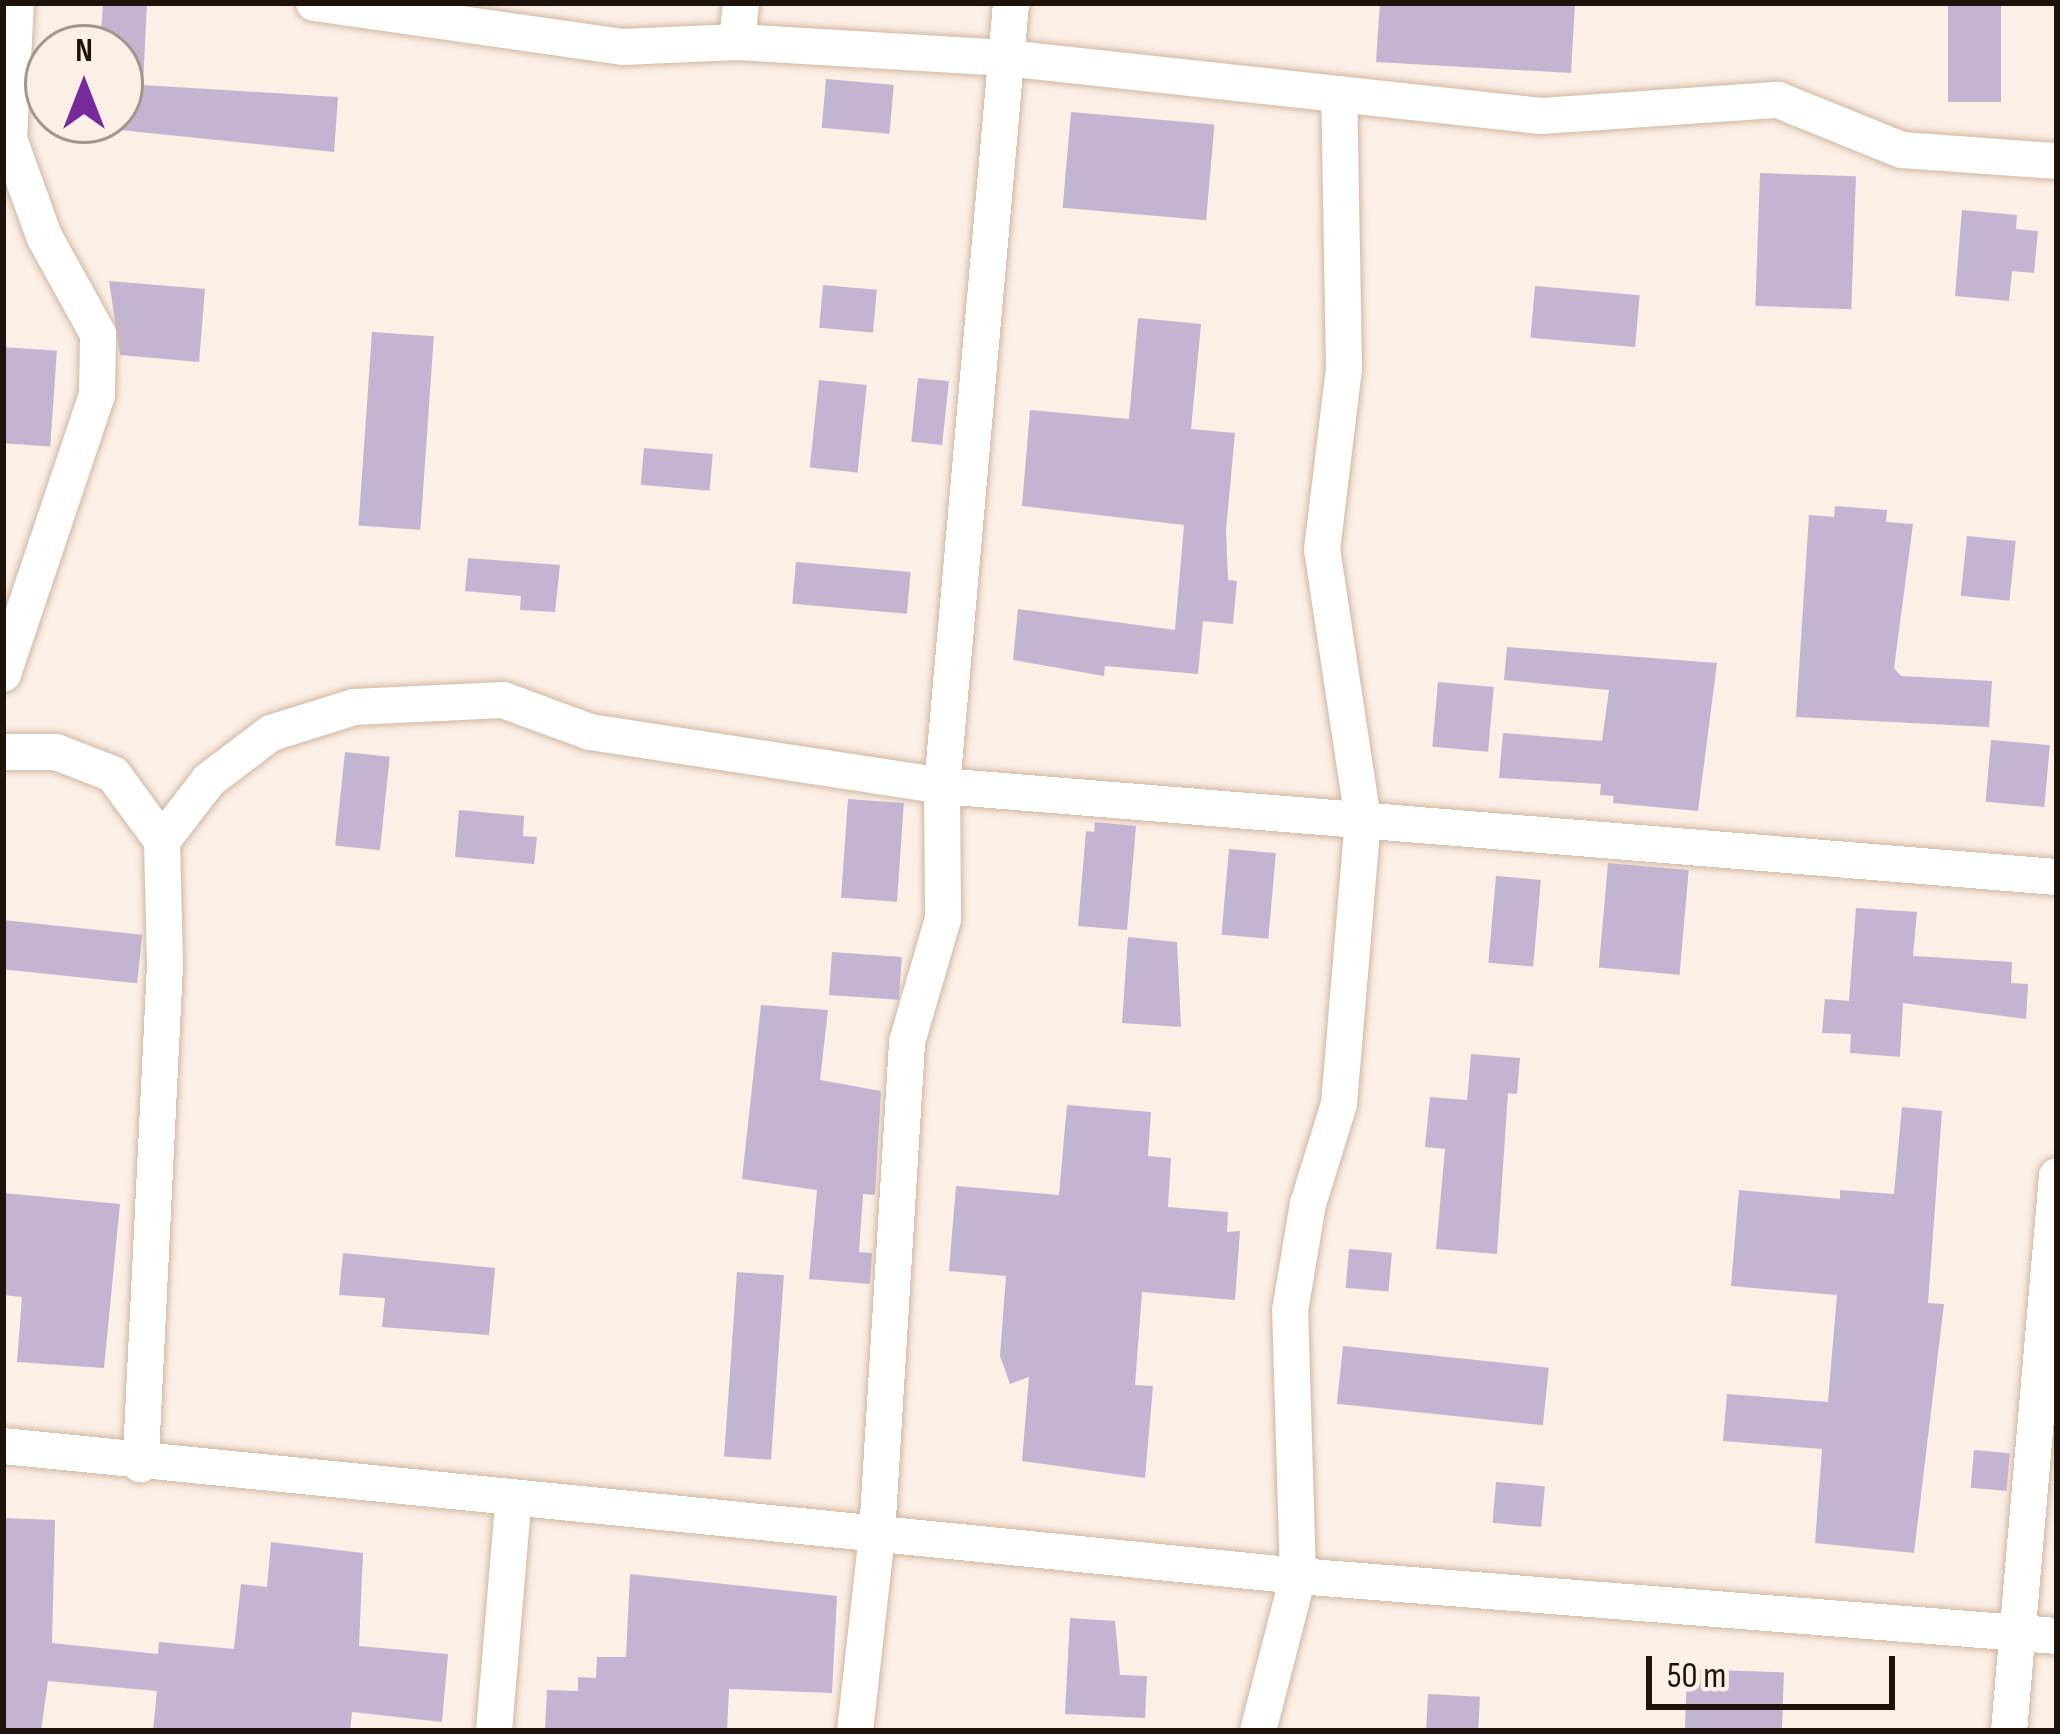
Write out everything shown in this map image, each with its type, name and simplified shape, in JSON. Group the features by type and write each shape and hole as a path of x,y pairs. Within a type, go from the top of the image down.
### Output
{"street":[{"path":"3,674 97,394 98,354 98,334 44,236 8,140 16,3"},
{"path":"314,3 623,46 737,42 1006,58 1541,116 1778,100 1902,150 2057,161"},
{"path":"737,42 741,3"},
{"path":"855,1731 877,1534 907,1042 943,919 942,786 1011,3"},
{"path":"1258,1731 1298,1576 1290,1311 1308,1204 1339,1104 1363,820 1322,550 1345,368 1339,94"},
{"path":"162,841 209,780 272,733 354,707 503,700 590,732 942,786 2057,877"},
{"path":"3,752 56,752 113,774 162,841 165,965 141,1464"},
{"path":"2009,1731 2057,1176"},
{"path":"3,1446 513,1502 1298,1576 2057,1636"},
{"path":"494,1731 513,1502"}],"building":[{"path":"103,3 147,3 144,64 144,24 102,24"},
{"path":"1380,3 1575,3 1571,73 1376,62"},
{"path":"1948,3 2001,3 2001,102 1948,102"},
{"path":"826,79 894,85 889,134 822,128"},
{"path":"144,85 338,97 334,152 144,132"},
{"path":"1071,112 1214,125 1206,220 1063,208"},
{"path":"1760,173 1856,176 1851,309 1755,306"},
{"path":"1962,210 2017,215 2016,229 2038,231 2034,273 2012,271 2009,301 1955,296"},
{"path":"109,281 205,289 199,362 120,355"},
{"path":"823,285 877,290 873,333 819,328"},
{"path":"1535,286 1640,295 1635,347 1530,338"},
{"path":"1138,318 1201,324 1191,429 1235,433 1226,530 1228,580 1237,581 1233,624 1203,621 1198,674 1105,666 1104,676 1013,660 1018,609 1175,630 1184,525 1022,506 1030,410 1129,419"},
{"path":"372,332 434,336 420,530 358,526"},
{"path":"3,347 57,351 50,447 3,443"},
{"path":"918,378 949,381 942,445 911,442"},
{"path":"819,380 867,385 858,473 810,468"},
{"path":"644,448 713,454 710,491 641,485"},
{"path":"1835,506 1887,510 1886,522 1913,524 1894,668 1901,676 1992,681 1989,727 1796,717 1809,515 1834,517"},
{"path":"1967,536 2016,541 2009,601 1961,596"},
{"path":"468,558 560,565 555,612 520,610 521,596 465,591"},
{"path":"796,562 911,572 907,614 792,604"},
{"path":"1507,647 1717,663 1698,811 1613,803 1614,796 1600,795 1601,784 1499,778 1503,733 1602,741 1609,690 1504,680"},
{"path":"1438,682 1494,687 1488,752 1432,747"},
{"path":"1991,740 2050,745 2044,807 1986,802"},
{"path":"345,752 390,757 380,850 335,845"},
{"path":"848,799 904,803 897,902 841,898"},
{"path":"459,810 524,816 523,836 537,837 534,864 455,857"},
{"path":"1095,822 1136,826 1127,930 1078,926 1086,831 1094,832"},
{"path":"1229,849 1276,853 1268,939 1222,935"},
{"path":"1608,863 1689,870 1680,975 1599,968"},
{"path":"1496,876 1541,880 1533,967 1488,963"},
{"path":"1856,908 1917,912 1913,956 2012,962 2011,983 2028,984 2026,1019 1903,1003 1900,1057 1850,1053 1851,1034 1822,1033 1825,999 1849,1001"},
{"path":"3,920 142,935 137,983 3,969"},
{"path":"1128,937 1177,942 1181,1027 1122,1023"},
{"path":"832,952 902,957 899,1000 829,995"},
{"path":"761,1005 828,1010 820,1080 881,1091 875,1195 863,1194 859,1252 872,1253 870,1284 809,1279 817,1190 742,1179"},
{"path":"1471,1054 1520,1058 1517,1094 1508,1093 1497,1254 1436,1249 1445,1149 1425,1147 1430,1097 1467,1100"},
{"path":"1067,1105 1151,1112 1148,1156 1171,1158 1168,1207 1228,1212 1227,1232 1240,1231 1235,1300 1142,1292 1135,1385 1153,1386 1145,1478 1022,1461 1029,1377 1010,1384 1000,1356 1006,1276 949,1271 956,1186 1059,1195"},
{"path":"1902,1107 1942,1111 1928,1303 1944,1304 1914,1553 1815,1543 1822,1449 1723,1441 1727,1394 1828,1402 1837,1295 1731,1286 1739,1190 1840,1199 1840,1190 1894,1194"},
{"path":"3,1193 120,1204 104,1368 17,1362 22,1297 3,1295"},
{"path":"1349,1249 1392,1253 1388,1292 1346,1288"},
{"path":"343,1253 495,1268 489,1335 382,1327 385,1298 339,1295"},
{"path":"737,1272 784,1275 771,1460 724,1457"},
{"path":"1343,1346 1549,1368 1543,1425 1337,1404"},
{"path":"1974,1450 2010,1453 2007,1491 1971,1488"},
{"path":"1496,1482 1545,1486 1541,1527 1492,1523"},
{"path":"3,1518 55,1520 52,1643 158,1654 159,1642 234,1649 241,1584 267,1587 271,1542 363,1553 359,1646 448,1654 442,1722 352,1712 350,1731 153,1731 157,1691 48,1681 41,1731 3,1731"},
{"path":"630,1574 837,1596 832,1693 729,1689 727,1731 545,1731 547,1690 578,1691 578,1677 596,1678 597,1657 626,1657"},
{"path":"1070,1618 1115,1621 1120,1675 1147,1676 1145,1718 1065,1714"},
{"path":"1687,1669 1784,1672 1782,1731 1685,1731"},
{"path":"1428,1694 1480,1697 1478,1731 1426,1731"}]}
